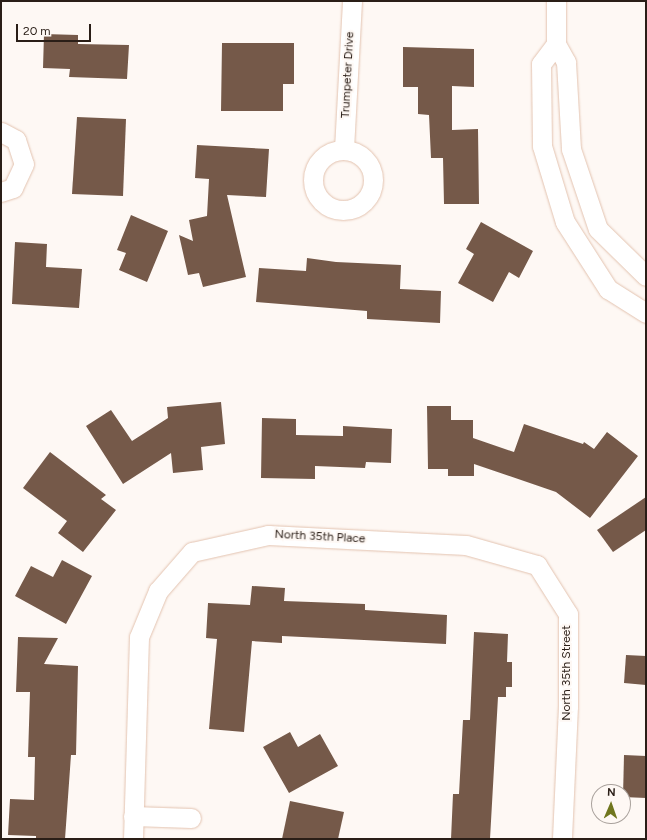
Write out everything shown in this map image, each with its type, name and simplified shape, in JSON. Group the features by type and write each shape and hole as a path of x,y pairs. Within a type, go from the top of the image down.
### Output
{"street":[{"name":"Trumpeter Drive","path":"344,149 352,1"},
{"path":"556,1 556,44 566,62 571,149 598,229 646,276"},
{"path":"556,44 541,64 542,146 565,222 608,289 646,313"},
{"path":"1,132 16,140 24,164 13,188 1,192"},
{"name":"North 35th Place","path":"133,839 139,637 158,591 192,552 268,534 466,545"},
{"name":"North 35th Street","path":"466,545 537,565 568,614 568,706 562,839"},
{"path":"133,816 191,818"}],"building":[{"path":"44,34 78,35 78,44 129,45 127,79 69,77 70,69 43,68"},
{"path":"222,43 294,43 294,84 283,84 283,111 221,111"},
{"path":"403,47 474,49 474,87 452,86 452,130 478,129 479,204 444,204 443,158 431,158 429,115 418,114 418,87 403,87"},
{"path":"77,117 126,119 123,196 72,194"},
{"path":"197,145 269,149 266,197 227,195 246,277 203,287 199,273 188,275 179,235 193,241 189,220 207,216 209,179 195,178"},
{"path":"131,215 168,231 147,282 119,270 126,253 117,250"},
{"path":"481,222 533,251 519,278 509,272 493,302 458,283 474,254 466,249"},
{"path":"15,242 47,244 46,267 82,269 79,308 12,304"},
{"path":"307,258 336,262 401,265 400,289 441,291 440,323 367,319 367,311 256,302 259,268 306,271"},
{"path":"221,402 225,444 201,447 203,470 173,473 171,453 123,484 86,426 111,410 132,441 168,418 167,407"},
{"path":"427,406 451,406 451,420 473,420 473,438 514,452 524,424 583,444 584,442 594,449 607,432 638,456 590,518 556,492 474,464 474,476 448,476 448,469 428,469"},
{"path":"262,418 296,419 296,435 343,436 343,426 392,429 391,463 366,462 365,468 315,466 315,479 261,478"},
{"path":"50,452 106,495 101,499 116,510 83,552 58,533 67,521 23,488"},
{"path":"646,497 646,530 613,552 597,530"},
{"path":"62,560 92,576 66,624 15,596 31,566 53,577"},
{"path":"252,586 285,588 284,601 365,604 365,610 447,615 446,644 282,636 282,643 252,641 244,732 209,729 217,639 206,638 208,603 250,605"},
{"path":"474,632 508,634 507,662 512,662 512,687 506,687 506,697 498,697 490,839 451,839 453,794 459,794 463,720 470,720"},
{"path":"18,637 58,638 44,664 78,666 76,755 71,755 65,839 36,839 36,836 8,835 10,799 34,800 35,757 28,757 30,692 16,692"},
{"path":"626,655 646,656 646,685 624,683"},
{"path":"290,732 298,747 320,734 338,766 289,793 263,747"},
{"path":"624,755 646,756 646,798 631,797 631,784 623,784"},
{"path":"290,801 344,812 338,839 282,839"}]}
